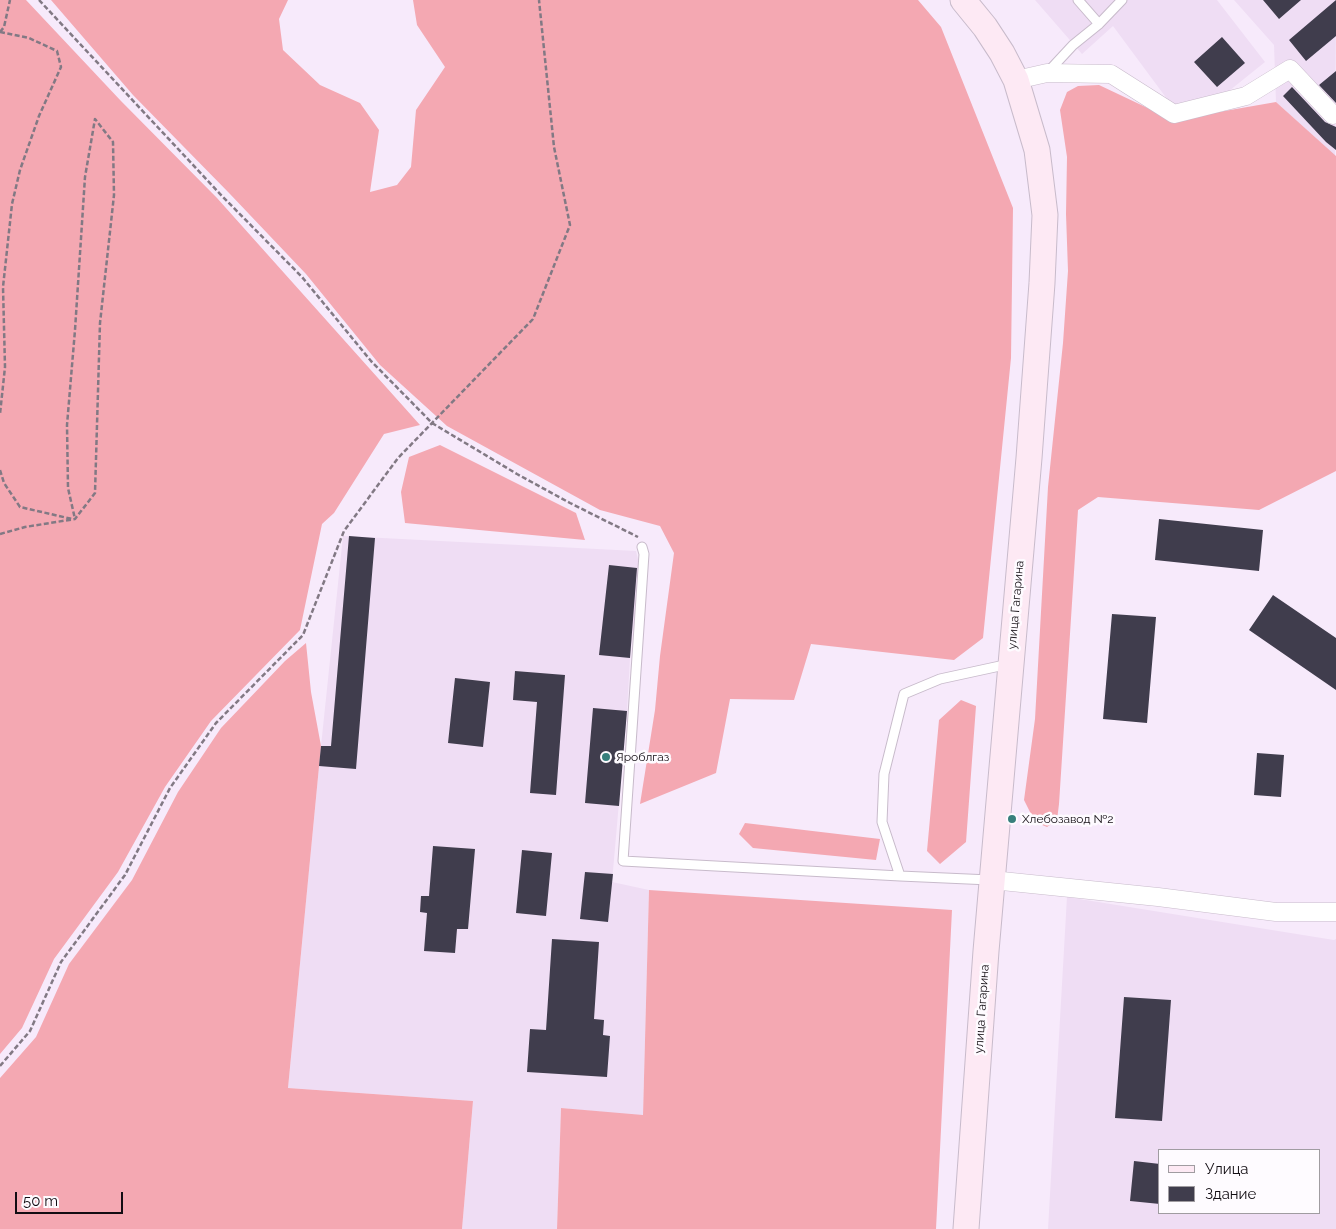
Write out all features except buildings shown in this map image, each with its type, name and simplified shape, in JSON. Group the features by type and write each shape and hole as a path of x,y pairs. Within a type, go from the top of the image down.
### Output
{"main road":[{"name":"улица Гагарина","path":"963,0 985,27 1002,53 1016,80 1036,150 1044,215 1042,283 992,880 966,1229"}],"street":[{"path":"1016,80 1046,73 1112,74 1174,114 1246,96 1290,69 1333,115"},
{"path":"992,880 1158,897 1276,912 1336,912"}],"lane":[{"path":"1078,0 1098,24"},
{"path":"1046,73 1122,0"},
{"path":"642,547 644,554 623,861 992,880"},
{"path":"900,876 882,822 884,774 904,694 940,679 1011,664"}],"path":[{"path":"0,414 5,367 3,287 12,204 20,170 39,116 61,67 57,52 29,38 0,32 4,27 10,0"},
{"path":"39,0 222,196 302,277 371,362 432,422 562,499 640,537"},
{"path":"0,1066 30,1031 61,962 126,875 170,788 216,723 303,635 344,531 398,458 533,319 570,225 554,147 539,0"},
{"path":"0,534 25,527 75,520 95,493 100,323 114,195 112,142 95,119 84,177 67,425 68,488 75,520"},
{"path":"0,470 4,483 20,507 75,520"}],"shaded area":[{"path":"0,0 26,0 121,101 217,198 420,425 384,434 334,513 322,524 300,630 211,721 165,787 118,872 54,959 22,1028 0,1054"},
{"path":"51,0 288,0 279,19 283,50 320,85 360,103 379,130 370,192 397,185 411,167 416,110 445,67 417,25 413,0 918,0 941,27 1013,208 1011,358 983,638 954,660 811,644 794,700 730,699 716,773 640,804 655,710 660,656 674,553 660,526 600,510 447,426 380,365 306,274 133,95"},
{"path":"1035,0 1217,0 1265,62 1224,95 1173,107 1113,26 1082,54"},
{"path":"1234,0 1336,0 1335,156 1276,102 1274,45"},
{"path":"1099,85 1173,120 1276,102 1336,156 1336,471 1259,510 1098,497 1078,510 1059,804 1057,820 1047,827 1035,822 1024,800 1035,719 1048,487 1063,343 1068,271 1067,157 1060,110 1067,92 1078,86"},
{"path":"440,445 576,513 585,540 405,523 401,492 409,457"},
{"name":"Яроблгаз","path":"343,536 636,551 640,568 630,658 612,882 649,890 643,1116 561,1108 557,1229 462,1229 473,1101 288,1088"},
{"path":"306,643 311,692 321,746 288,1088 473,1101 462,1229 0,1229 0,1078 36,1037 69,964 132,880 178,792 221,728 285,661"},
{"path":"961,700 976,706 966,842 940,864 927,851 939,720"},
{"path":"745,823 880,839 876,860 753,848 739,834"},
{"path":"649,890 952,910 936,1229 557,1229 561,1108 643,1115"},
{"path":"1067,897 1336,939 1336,1229 1048,1229"}],"place":[{"name":"Яроблгаз","path":"606,757"},
{"name":"Хлебозавод №2","path":"1012,819"}]}
